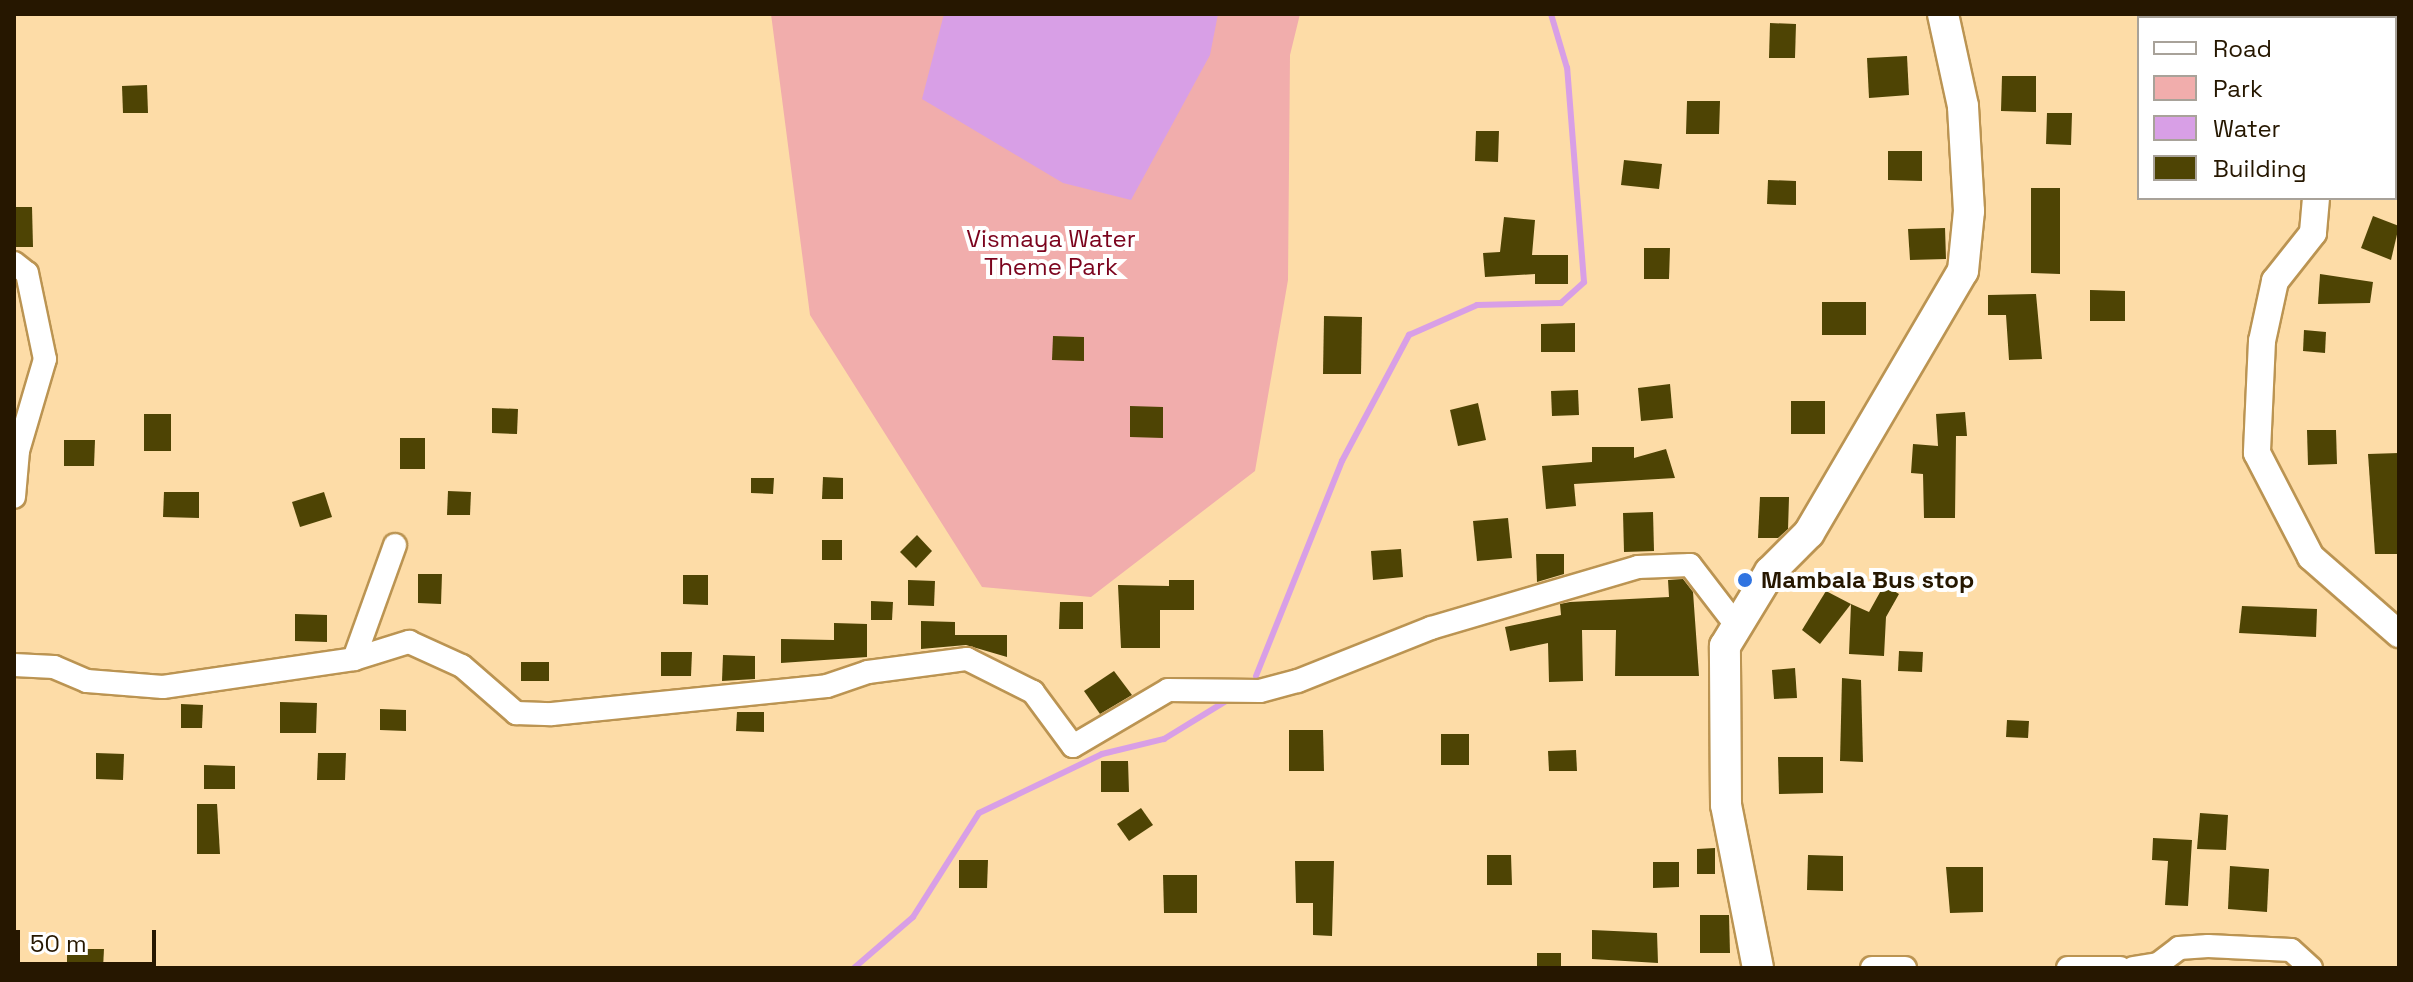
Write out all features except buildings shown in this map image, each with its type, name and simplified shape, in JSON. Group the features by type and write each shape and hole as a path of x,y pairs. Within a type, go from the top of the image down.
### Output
{"main road":[{"path":"1758,968 1726,805 1725,646 1770,572 1809,533 1963,271 1969,211 1963,106 1943,14"}],"street":[{"path":"2316,200 2313,233 2275,281 2262,341 2257,453 2311,557 2399,634"},
{"path":"14,263 27,273 45,359 18,451 14,497"},
{"path":"354,659 395,545"},
{"path":"14,665 54,667 87,681 163,687 354,659 409,642 434,648 516,713 552,714 827,686 868,672 967,659 1033,692 1073,746 1168,690 1260,691 1298,681 1431,628 1638,567 1690,565 1736,625"},
{"path":"2133,968 2158,964 2179,948 2208,946 2291,950 2311,968"},
{"path":"1872,968 1905,968"},
{"path":"2068,968 2120,968"}],"green space":[{"name":"Vismaya Water Theme Park","path":"771,14 1300,14 1290,55 1288,280 1255,471 1091,597 982,587 810,315"}],"water":[{"path":"944,14 1218,14 1210,55 1131,200 1063,183 922,99"}],"waterway":[{"path":"1256,676 1342,461 1409,335 1477,305 1561,303 1584,282 1567,68 1551,14"},
{"path":"854,968 913,917 979,813 1102,754 1164,739 1226,701"}],"place":[{"name":"Mambala Bus stop","path":"1745,580"}]}
